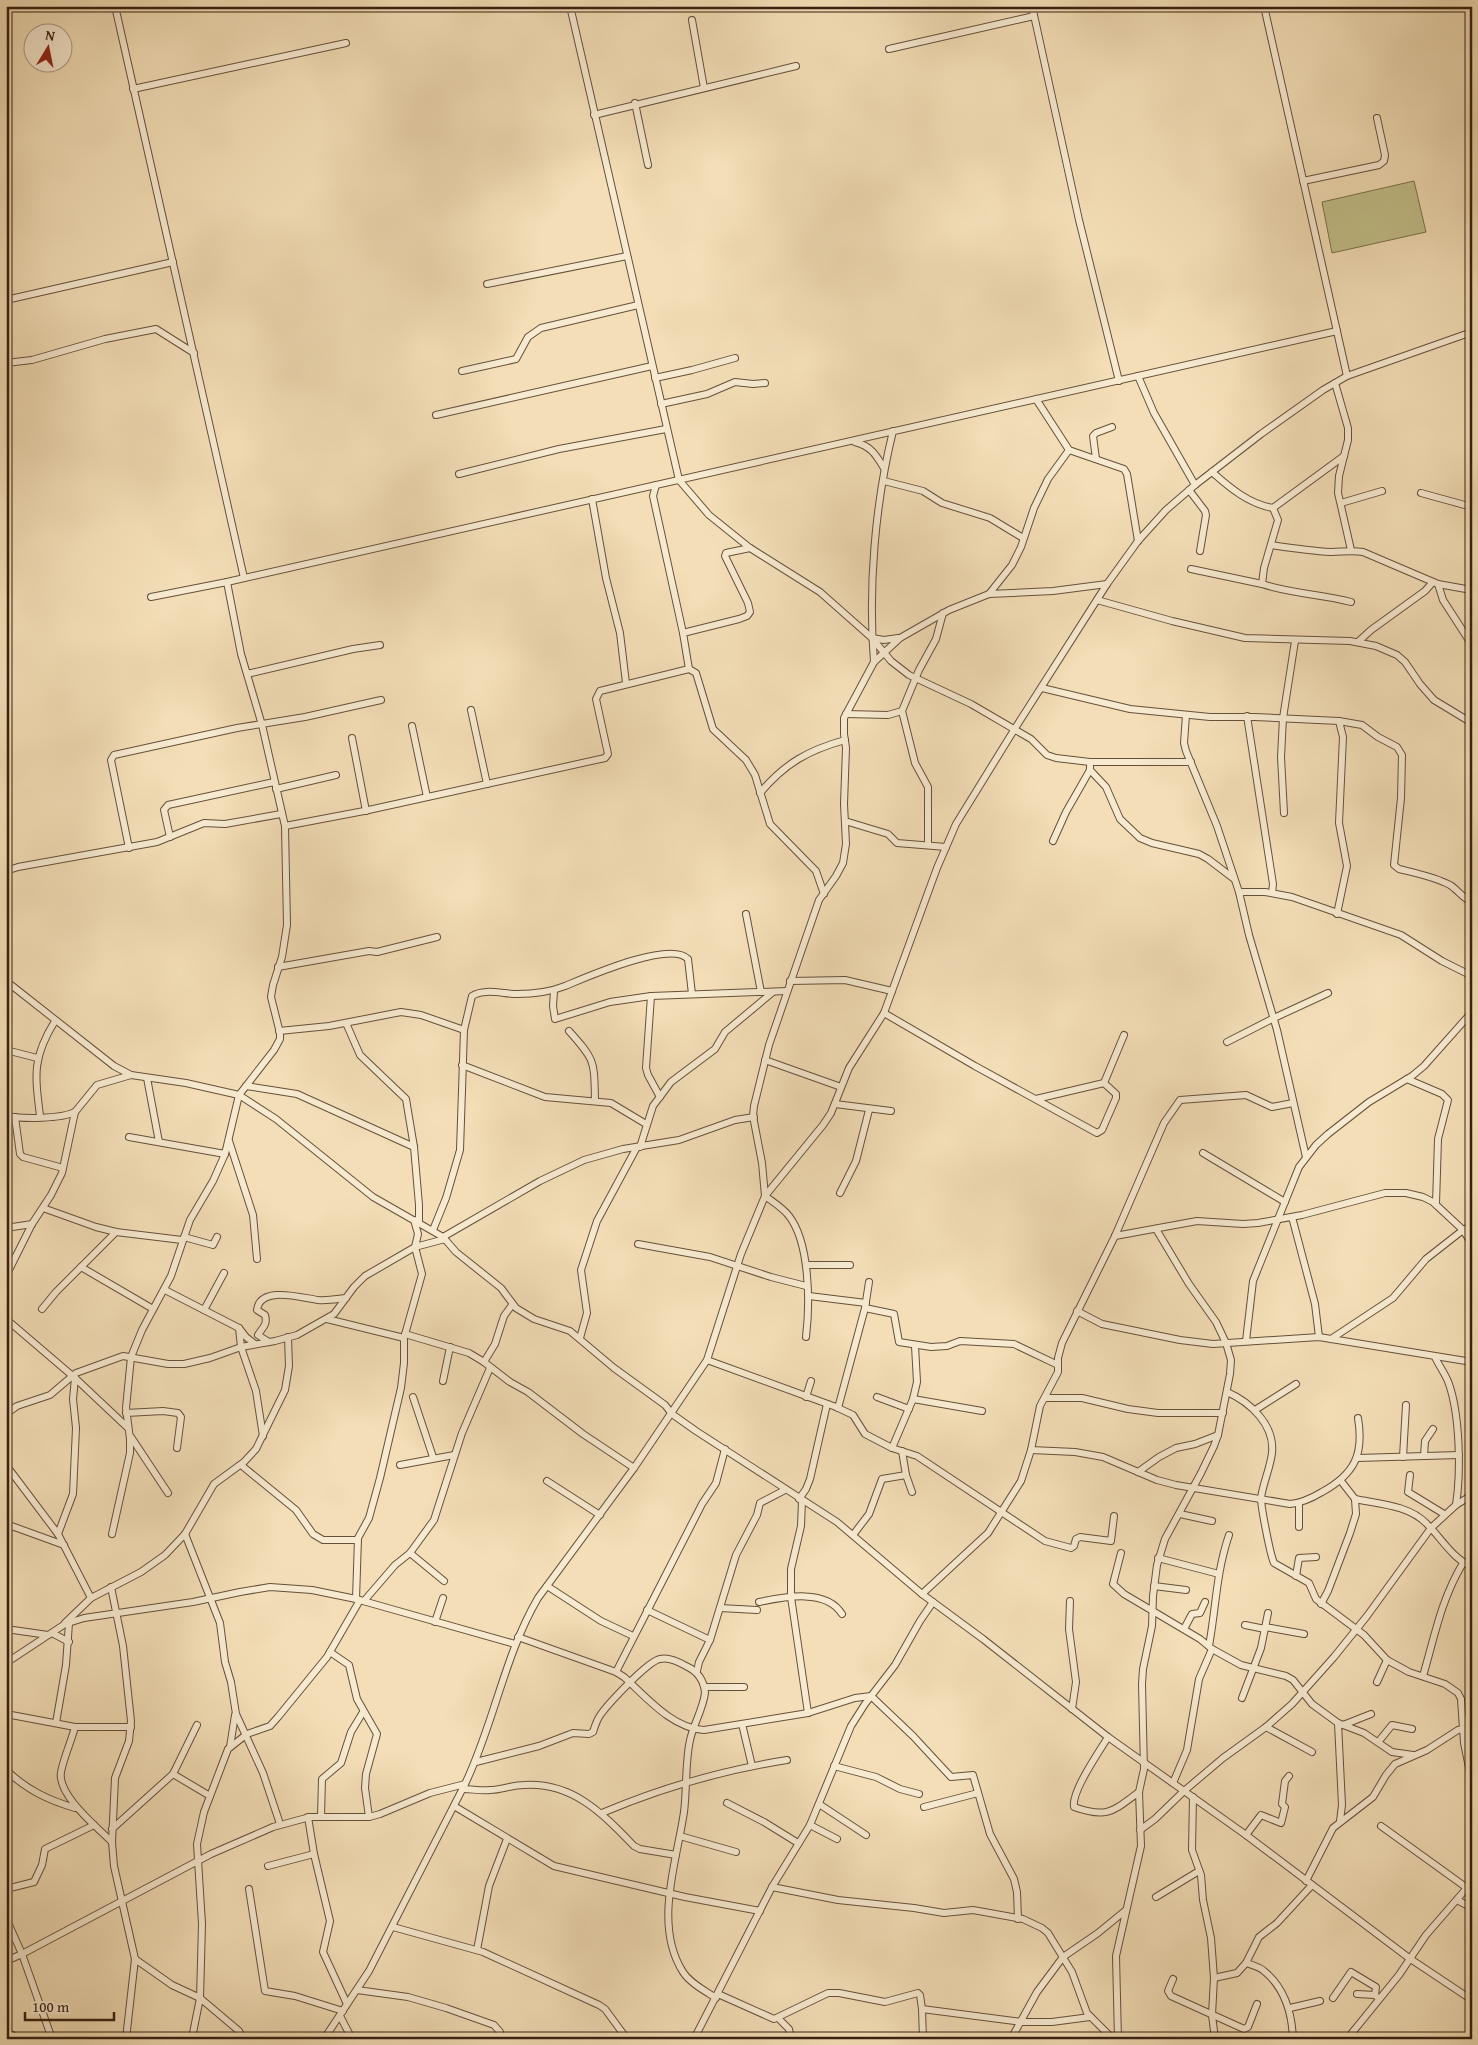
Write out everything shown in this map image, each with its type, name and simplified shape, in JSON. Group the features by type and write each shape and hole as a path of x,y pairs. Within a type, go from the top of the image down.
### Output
{"street":[{"path":"115,6 244,578"},
{"path":"570,6 679,480 709,516 750,548 820,592 872,638 898,667 915,678 963,699 1031,739 1051,757 1090,762 1191,762"},
{"path":"1032,6 1080,220 1119,381"},
{"path":"1264,6 1347,376"},
{"path":"889,50 1034,16"},
{"path":"692,20 704,88"},
{"path":"133,89 346,43"},
{"path":"594,114 796,66"},
{"path":"636,103 648,165"},
{"path":"1303,181 1379,165 1384,162 1385,155 1377,118"},
{"path":"488,284 627,256"},
{"path":"6,300 173,262"},
{"path":"462,371 516,359 528,337 541,328 638,305"},
{"path":"6,363 32,360 105,339 156,329 194,353"},
{"path":"151,597 227,582 1337,331"},
{"path":"324,2039 357,1990 392,1927 476,1762 515,1644 530,1613 547,1586 672,1414 707,1360 755,1215 765,1196 823,1125 835,1104 851,1063 884,1013 946,847 963,811 1107,584 1138,541 1166,510 1195,485 1307,400 1347,376 1472,332"},
{"path":"655,378 735,358"},
{"path":"436,415 652,366"},
{"path":"1138,376 1154,413 1195,485"},
{"path":"661,404 706,394 735,382 753,384 765,382"},
{"path":"1335,383 1348,428 1348,440 1338,483 1351,550"},
{"path":"1036,399 1069,450 1121,468 1125,472 1138,541"},
{"path":"1096,459 1093,436 1112,427"},
{"path":"459,474 559,449 666,429"},
{"path":"874,662 872,638 873,562 884,481 884,468 893,432"},
{"path":"852,441 868,446 884,468"},
{"path":"989,594 1010,568 1048,479 1069,450"},
{"path":"1273,508 1344,456"},
{"path":"1212,472 1246,498 1273,508"},
{"path":"884,481 923,491 942,503 990,518 1023,538"},
{"path":"656,485 653,496 689,668 696,673 698,678 713,729 746,760 755,775 770,824 816,871 824,894"},
{"path":"1189,490 1206,514 1200,551"},
{"path":"1341,503 1382,491"},
{"path":"1421,493 1472,507"},
{"path":"592,500 606,578 620,633 626,684"},
{"path":"1262,584 1264,568 1278,520 1273,508"},
{"path":"1271,545 1315,551 1351,550 1379,558 1436,583 1466,589"},
{"path":"683,633 748,615 751,609 724,556 726,552 750,548"},
{"path":"1191,569 1277,589 1351,602"},
{"path":"112,1534 130,1453 126,1413 131,1357 142,1330 165,1290 193,1215 213,1181 225,1154 239,1095 278,1044 280,1031 272,997 282,957 287,925 285,826 262,725 236,630 227,582"},
{"path":"1358,642 1371,630 1436,583"},
{"path":"1436,583 1443,600 1472,645"},
{"path":"806,1337 809,1296 806,1286 806,1265 792,1220 788,1214 765,1196 754,1106 765,1060 790,981 819,900 843,863 846,844 846,748 844,726 846,714 874,662 900,638 943,613 989,594 1053,591 1107,584"},
{"path":"1097,600 1172,621 1246,638 1358,642 1376,646 1397,655 1405,662 1434,700 1472,723"},
{"path":"928,845 928,787 915,764 902,711 915,678 936,639 943,613"},
{"path":"872,638 884,640 900,638"},
{"path":"1284,812 1281,757 1284,718 1295,641"},
{"path":"247,674 352,649 380,645"},
{"path":"285,826 366,811 607,757 597,696 603,689 689,668"},
{"path":"1042,688 1130,709 1186,715 1339,721 1362,725 1384,740 1397,746 1402,755 1402,798 1394,865 1399,869 1448,884 1456,889 1465,899 1472,902"},
{"path":"129,848 111,760 114,755 237,728 262,725 381,700"},
{"path":"471,710 487,784"},
{"path":"846,714 888,715 902,711"},
{"path":"1186,715 1184,743 1218,826 1239,892 1249,935 1274,1018 1306,1157"},
{"path":"1247,716 1273,884 1272,893"},
{"path":"1337,914 1347,866 1339,823 1343,737 1339,721"},
{"path":"412,726 427,797"},
{"path":"352,738 366,811"},
{"path":"760,793 778,773 810,751 845,740"},
{"path":"1053,841 1066,812 1090,770 1090,762"},
{"path":"1090,770 1106,787 1120,819 1140,838 1152,843 1199,854 1234,878"},
{"path":"170,837 164,810 168,805 336,774"},
{"path":"6,871 18,866 129,848 170,837 182,830 204,824 225,824 281,814"},
{"path":"845,821 888,834 897,843 946,847"},
{"path":"1239,892 1272,893 1312,904 1401,935 1442,961 1472,976"},
{"path":"746,914 761,992"},
{"path":"278,968 370,951 377,952 437,937"},
{"path":"433,1230 446,1198 460,1150 464,1030 470,999 476,993 518,994 554,990 638,958 677,954 688,959 692,994"},
{"path":"790,981 845,980 892,992"},
{"path":"6,981 114,1066 131,1075 186,1083 239,1095 276,1119 306,1141 373,1197 444,1238 456,1252 501,1288 512,1305 534,1319 570,1331 614,1368 665,1405 672,1414 785,1490 837,1522 922,1594 1108,1738 1246,1835 1409,1958 1472,2000"},
{"path":"554,990 553,1006 555,1019 610,1002 651,996 787,991"},
{"path":"580,1338 587,1313 581,1270 597,1221 638,1147 653,1106 671,1082 714,1049 725,1032 774,991"},
{"path":"1227,1042 1328,993"},
{"path":"651,996 646,1068 660,1097"},
{"path":"280,1031 346,1023 400,1012 421,1015 464,1030"},
{"path":"1246,1341 1253,1281 1299,1167 1316,1145 1369,1102 1407,1079 1424,1066 1472,1012"},
{"path":"884,1013 1036,1099 1097,1133 1102,1130 1116,1098 1112,1089 1104,1084 1036,1099"},
{"path":"40,1116 35,1074 38,1058 55,1021"},
{"path":"346,1023 360,1055 406,1099 414,1148 419,1205 416,1247 422,1274 404,1336 404,1363 399,1398 373,1506 358,1540 360,1600"},
{"path":"569,1031 588,1052 594,1063 595,1101"},
{"path":"1104,1084 1124,1035"},
{"path":"6,1050 38,1058"},
{"path":"765,1060 841,1087"},
{"path":"462,1065 545,1097 611,1102 646,1124"},
{"path":"6,1276 32,1224 52,1195 63,1168 76,1112 97,1085 131,1075"},
{"path":"147,1078 160,1142"},
{"path":"1407,1079 1442,1094 1448,1100 1438,1138 1436,1204"},
{"path":"246,1086 297,1094 414,1148"},
{"path":"922,1594 988,1533 1021,1481 1031,1450 1040,1406 1058,1372 1059,1350 1115,1236 1164,1123 1180,1100 1246,1095 1272,1107 1294,1103"},
{"path":"835,1104 870,1110 891,1111"},
{"path":"840,1193 856,1161 870,1110"},
{"path":"6,1116 65,1115 76,1112"},
{"path":"15,1117 20,1154 23,1157 63,1168"},
{"path":"6,1414 17,1406 50,1394 74,1377 122,1356 174,1365 210,1358 241,1347 296,1335 334,1314 365,1276 416,1247 444,1238 540,1181 566,1168 607,1153 679,1140 735,1120 754,1117"},
{"path":"129,1136 225,1154"},
{"path":"229,1140 254,1215 257,1259"},
{"path":"1204,1153 1286,1202"},
{"path":"1115,1236 1197,1221 1243,1224 1292,1217 1385,1193 1406,1193 1423,1197 1436,1204 1463,1230 1472,1244"},
{"path":"43,1208 116,1232 183,1239 213,1245 217,1237"},
{"path":"1292,1217 1314,1304 1319,1337"},
{"path":"6,1228 32,1224"},
{"path":"1331,1339 1393,1298 1426,1259 1463,1230 1472,1226"},
{"path":"1118,2039 1116,1956 1140,1853 1139,1792 1143,1774 1142,1684 1153,1612 1158,1558 1165,1539 1180,1514 1188,1495 1194,1488 1218,1435 1227,1392 1230,1360 1226,1343 1216,1322 1189,1284 1156,1229"},
{"path":"42,1309 56,1292 116,1232"},
{"path":"638,1244 710,1256 772,1278 806,1286"},
{"path":"806,1265 850,1265"},
{"path":"81,1267 153,1309"},
{"path":"204,1310 224,1272"},
{"path":"838,1408 865,1306 869,1282"},
{"path":"165,1290 239,1328 255,1344"},
{"path":"269,1342 258,1335 264,1329 266,1320 265,1316 257,1310 261,1301 279,1294 319,1300 346,1298"},
{"path":"809,1296 865,1306 894,1314 898,1341 915,1346 947,1346 960,1341 1014,1344 1058,1365"},
{"path":"484,1362 495,1344 504,1316 512,1305"},
{"path":"1077,1312 1102,1324 1180,1340 1226,1343 1319,1337 1472,1362"},
{"path":"6,1319 74,1377 128,1431 168,1493"},
{"path":"327,1319 469,1353 510,1382 528,1392 583,1434 634,1468"},
{"path":"239,1328 241,1347 256,1391 263,1436"},
{"path":"56,1723 69,1642 67,1624 91,1598 155,1563 185,1534 214,1484 241,1465 256,1448 286,1390 289,1366 288,1337"},
{"path":"892,1448 913,1399 917,1382 915,1346"},
{"path":"443,1382 450,1347"},
{"path":"1435,1357 1448,1382 1452,1396 1459,1455 1459,1484 1456,1505"},
{"path":"707,1360 853,1415 865,1434 892,1448 917,1456 1045,1541 1071,1548 1074,1546 1076,1539 1080,1537 1111,1541 1114,1516"},
{"path":"230,1747 247,1734 270,1726 330,1652 360,1600 395,1565 410,1553 434,1520 454,1455 490,1368"},
{"path":"58,1534 73,1494 76,1428 73,1399 74,1377"},
{"path":"806,1396 811,1381"},
{"path":"1255,1410 1296,1384"},
{"path":"1227,1392 1255,1410 1262,1419 1272,1445 1261,1501 1274,1563 1309,1582 1316,1598 1321,1604 1364,1635 1387,1660 1409,1672 1445,1684 1460,1696 1472,1782"},
{"path":"413,1397 433,1457"},
{"path":"877,1397 909,1409"},
{"path":"1045,1398 1082,1398 1128,1410 1158,1413 1223,1413"},
{"path":"913,1399 982,1410"},
{"path":"808,1713 791,1597 791,1569 801,1526 801,1500 812,1472 827,1404"},
{"path":"1403,1456 1406,1405"},
{"path":"126,1413 178,1413 180,1417 177,1448"},
{"path":"1031,1450 1075,1452 1103,1457 1157,1480 1261,1501 1290,1504 1299,1503 1341,1481 1349,1472 1357,1458 1360,1429 1358,1418"},
{"path":"1424,1456 1425,1441 1433,1429"},
{"path":"1138,1472 1166,1453 1218,1435"},
{"path":"616,1672 702,1504 716,1484 725,1449"},
{"path":"902,1451 906,1475 912,1492"},
{"path":"400,1465 433,1457 454,1455"},
{"path":"1357,1458 1459,1455"},
{"path":"6,1465 58,1534 91,1598"},
{"path":"241,1465 296,1510 318,1538 323,1540 358,1540"},
{"path":"853,1535 870,1514 882,1478 906,1475"},
{"path":"1410,1475 1408,1492 1444,1514"},
{"path":"547,1481 600,1515"},
{"path":"1321,1604 1328,1591 1356,1514 1355,1500 1341,1481"},
{"path":"697,1671 710,1640 736,1555 757,1515 760,1503 785,1490"},
{"path":"1140,1830 1155,1819 1223,1758 1266,1727 1292,1704 1383,1596 1431,1528 1444,1514 1472,1495"},
{"path":"1355,1500 1396,1507 1416,1516 1431,1528 1452,1553 1472,1567"},
{"path":"1299,1503 1300,1527"},
{"path":"1180,1514 1212,1521"},
{"path":"6,1524 64,1545"},
{"path":"185,1534 220,1623 225,1662 236,1714 247,1734 263,1772 280,1824"},
{"path":"1173,1783 1187,1750 1199,1679 1211,1648 1221,1559 1229,1535"},
{"path":"410,1553 444,1581"},
{"path":"1121,1553 1113,1584 1124,1594 1184,1629 1211,1648 1241,1664 1286,1676 1298,1685 1312,1704 1341,1724 1379,1741 1392,1752 1414,1756"},
{"path":"1158,1558 1219,1574"},
{"path":"1296,1576 1299,1558 1316,1558"},
{"path":"1423,1676 1439,1615 1450,1586 1464,1563"},
{"path":"547,1586 600,1621 633,1636"},
{"path":"1154,1586 1186,1590"},
{"path":"111,1587 123,1646 131,1727 129,1741 115,1778 112,1829 114,1866 135,1959 126,2039"},
{"path":"6,1664 50,1634 67,1624 84,1618 270,1587 312,1590 360,1600 515,1644"},
{"path":"759,1602 791,1597 819,1598 830,1603 842,1614"},
{"path":"435,1622 443,1598"},
{"path":"1070,1601 1070,1628 1076,1682 1072,1709"},
{"path":"694,2039 760,1910 810,1824 851,1726 871,1696 884,1682 905,1650 920,1620 933,1602"},
{"path":"1184,1629 1192,1614 1200,1612 1205,1602"},
{"path":"720,1608 757,1610"},
{"path":"647,1610 710,1640"},
{"path":"1242,1698 1261,1648 1268,1613"},
{"path":"1245,1625 1304,1634"},
{"path":"6,1629 50,1634 69,1642"},
{"path":"518,1637 616,1672 671,1718 694,1729 704,1730 808,1713 855,1698 871,1696"},
{"path":"330,1652 350,1665 357,1700 378,1734 366,1774 365,1788 370,1817"},
{"path":"476,1762 539,1746 573,1733 589,1734 593,1732 600,1715 630,1682 651,1663 659,1659 674,1661 697,1671 705,1687 704,1699 690,1739 684,1811 669,1893 669,1925 672,1943 683,1972 691,1981 717,1996 771,2019 778,2018 828,1992 885,2002 916,1993 920,1995 923,2039"},
{"path":"1377,1682 1387,1660"},
{"path":"705,1687 744,1687"},
{"path":"871,1696 952,1777 973,1775 990,1834 1014,1879 1018,1892 1018,1918"},
{"path":"321,1816 322,1779 341,1763 351,1732 363,1712"},
{"path":"6,1714 75,1727 131,1727"},
{"path":"194,2039 193,2033 200,1998 202,1924 197,1844 210,1796 230,1747 236,1714"},
{"path":"1341,1724 1371,1714"},
{"path":"1214,1978 1237,1973 1246,1963 1259,1937 1277,1923 1309,1883 1330,1834 1340,1821 1373,1797 1395,1764 1427,1750 1472,1717"},
{"path":"742,1724 752,1766"},
{"path":"1340,1821 1342,1805 1341,1724"},
{"path":"112,1829 172,1774 197,1725"},
{"path":"1379,1741 1392,1725 1412,1729"},
{"path":"1463,1725 1472,1727"},
{"path":"75,1727 61,1776 75,1808 112,1842"},
{"path":"1266,1727 1312,1752"},
{"path":"1108,1738 1083,1779 1074,1801 1074,1807 1088,1811 1111,1812 1139,1792"},
{"path":"602,1813 646,1794 752,1766 787,1760"},
{"path":"834,1766 876,1776 900,1789 919,1794"},
{"path":"6,1770 21,1784 31,1790 54,1802 75,1808"},
{"path":"172,1774 210,1796"},
{"path":"1246,1835 1261,1815 1281,1823 1285,1807 1282,1804 1284,1786 1288,1776"},
{"path":"6,1961 199,1860 280,1824 308,1817 370,1817 430,1793 464,1786 491,1790 521,1785 546,1785 572,1795 602,1813 634,1846 640,1849 676,1855"},
{"path":"924,1807 978,1793"},
{"path":"1192,1797 1192,1850 1202,1880 1203,1900 1210,1922 1214,1978 1212,2015 1215,2039"},
{"path":"727,1803 764,1822 798,1843"},
{"path":"819,1804 866,1835"},
{"path":"454,1806 554,1866 669,1893 760,1910"},
{"path":"308,1817 314,1854 330,1921 323,1952 347,2004"},
{"path":"810,1824 837,1839"},
{"path":"6,1889 34,1882 42,1866 45,1849 94,1825"},
{"path":"1381,1826 1467,1888"},
{"path":"680,1836 736,1852"},
{"path":"478,1950 488,1886 507,1839"},
{"path":"268,1866 314,1854"},
{"path":"1156,1897 1199,1871"},
{"path":"1347,2039 1377,1997 1399,1975 1426,1935 1472,1882"},
{"path":"772,1888 838,1900 944,1913 973,1910 1024,1919 1048,1933 1072,1972 1083,2005 1090,2017 1112,2039"},
{"path":"249,1889 265,1991 295,1996 341,2014 352,2039"},
{"path":"1457,1900 1472,1908"},
{"path":"1011,2039 1037,1992 1063,1957 1098,1933 1126,1910"},
{"path":"6,1918 22,1954 52,2039"},
{"path":"392,1927 478,1950 599,2005 605,2009 626,2039"},
{"path":"135,1959 172,1985 200,1998 239,2031 243,2039"},
{"path":"1246,1963 1265,1971 1281,1993 1290,2008 1292,2039"},
{"path":"1333,1998 1351,1972 1376,1987 1377,1997"},
{"path":"1173,1979 1169,1994 1212,2015 1247,2029 1257,2004"},
{"path":"357,1990 408,1997 454,2010 494,2025 500,2032 500,2039"},
{"path":"1356,1994 1377,1997"},
{"path":"1290,2008 1320,2000"},
{"path":"922,2009 1022,2022 1052,2022 1090,2017"},
{"path":"778,2018 789,2029 791,2039"},
{"path":"6,2031 19,2039"}],"shaded area":[{"path":"1414,181 1426,232 1332,253 1322,202"}]}
